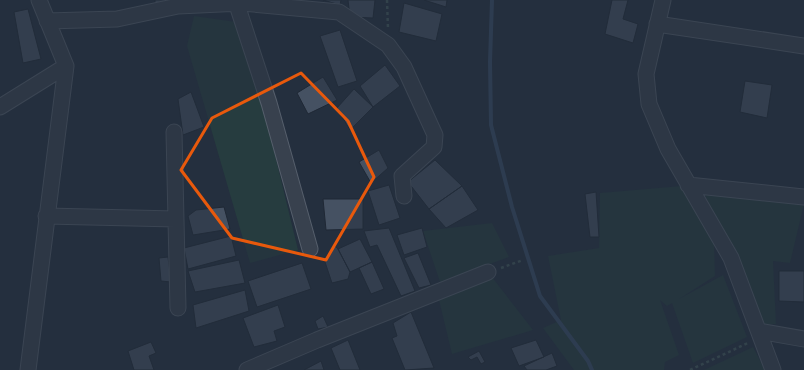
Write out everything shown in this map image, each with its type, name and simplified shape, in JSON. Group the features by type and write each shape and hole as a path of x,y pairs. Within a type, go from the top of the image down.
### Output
{"street":[{"path":"28,370 46,216 66,66 38,0"},
{"path":"663,0 646,74 649,104 668,149 731,258 772,370"},
{"path":"47,21 117,19 178,6 237,5 242,3 339,12 388,46 404,67 435,135 434,147 402,176 404,196"},
{"path":"237,5 269,103 310,249"},
{"path":"657,24 804,46"},
{"path":"0,107 66,66"},
{"path":"174,132 178,308"},
{"path":"688,185 804,197"},
{"path":"46,216 176,219"},
{"path":"247,370 488,272"},
{"path":"760,334 804,339"}],"path":[{"path":"386,0 388,46"},
{"path":"488,272 523,260"},
{"path":"690,370 760,334"}],"highlighted area":[{"path":"301,73 348,121 374,177 326,260 232,238 181,170 212,118"}],"green space":[{"path":"194,16 243,23 298,250 250,263 187,46"},
{"path":"682,186 714,242 715,276 679,299 723,275 747,337 693,363 672,303 667,306 660,300 679,355 665,362 664,370 574,370 543,328 561,320 548,256 599,248 600,193"},
{"path":"705,195 804,204 790,263 773,261 776,324 761,325"},
{"path":"492,223 509,257 440,282 423,231"},
{"path":"488,272 533,330 452,354 439,300"},
{"path":"753,347 765,370 704,370"}],"building":[{"path":"155,0 171,0 155,3"},
{"path":"323,0 341,0 340,5"},
{"path":"348,0 375,0 373,18 350,17"},
{"path":"424,0 447,0 446,7"},
{"path":"612,0 628,0 623,19 638,24 633,43 605,34"},
{"path":"404,3 442,14 436,41 399,32"},
{"path":"28,9 41,59 23,63 14,12"},
{"path":"340,30 357,81 338,87 320,36"},
{"path":"385,65 400,86 373,107 360,86"},
{"path":"323,77 337,100 308,114 297,93"},
{"path":"745,81 772,85 767,118 740,112"},
{"path":"354,89 373,107 350,130 337,108"},
{"path":"191,92 204,127 183,135 178,99"},
{"path":"379,150 388,168 371,183 359,162"},
{"path":"435,160 462,186 429,209 408,182"},
{"path":"389,185 400,218 379,225 368,191"},
{"path":"462,186 478,210 446,228 429,209"},
{"path":"596,192 599,237 590,237 585,194"},
{"path":"323,199 363,199 363,229 326,230"},
{"path":"224,207 230,229 193,235 188,216 196,210"},
{"path":"389,228 415,291 401,296 377,245 370,247 364,231"},
{"path":"422,228 427,247 404,255 397,235"},
{"path":"231,236 236,256 188,269 184,248"},
{"path":"360,239 372,262 350,272 338,249"},
{"path":"334,245 338,249 350,272 348,279 332,283 325,262"},
{"path":"418,253 431,285 419,288 404,258"},
{"path":"168,257 171,282 161,281 159,258"},
{"path":"239,260 245,283 195,292 188,271"},
{"path":"372,262 384,289 371,294 359,268"},
{"path":"302,263 311,289 257,307 248,281"},
{"path":"779,271 804,271 804,302 779,301"},
{"path":"245,290 249,311 196,328 193,305"},
{"path":"278,305 285,327 274,331 277,341 254,347 243,318"},
{"path":"411,312 434,368 405,370 392,338 397,336 393,323"},
{"path":"323,316 328,327 318,329 315,321"},
{"path":"348,340 360,370 340,370 331,348"},
{"path":"536,340 544,357 519,366 511,348"},
{"path":"151,342 156,353 149,356 154,370 134,370 128,351"},
{"path":"479,351 485,362 481,364 477,357 471,360 468,357"},
{"path":"552,353 557,366 546,370 527,370 524,366"},
{"path":"321,361 324,370 304,370"}],"waterway":[{"path":"492,0 490,62 491,125 512,207 540,296 588,361 592,370"}]}
